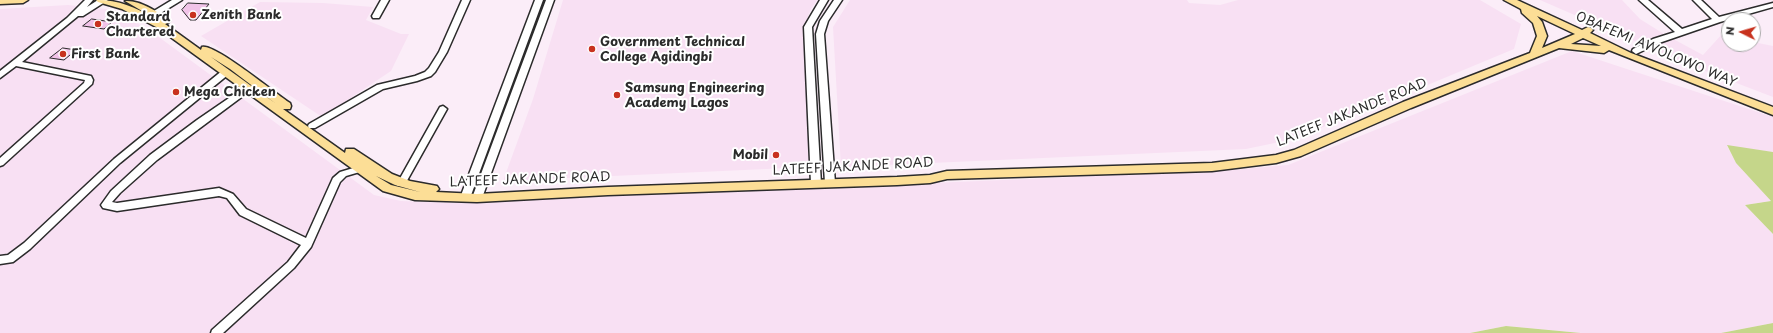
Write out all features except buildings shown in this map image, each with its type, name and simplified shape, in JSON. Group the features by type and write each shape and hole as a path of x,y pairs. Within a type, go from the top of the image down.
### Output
{"main road":[{"path":"0,1 23,0"},
{"name":"LATEEF JAKANDE ROAD","path":"103,0 134,9 150,16 234,67 312,126 371,168 401,184 419,189 466,195"},
{"name":"LATEEF JAKANDE ROAD","path":"128,0 141,5 161,26 387,188 405,194 478,195 608,191 830,180 917,180 947,175 1212,167 1276,159 1297,153 1407,105 1557,46 1584,32"},
{"name":"OBAFEMI AWOLOWO WAY","path":"1509,0 1523,3 1632,53 1773,111"},
{"path":"1523,3 1541,30 1541,40 1534,55"},
{"path":"1557,46 1591,47 1632,53"},
{"name":"OBAFEMI AWOLOWO WAY","path":"1632,53 1773,105"}],"street":[{"path":"70,20 89,0"},
{"path":"0,75 70,20 103,0"},
{"path":"150,16 178,0"},
{"path":"376,16 385,0"},
{"path":"312,126 380,87 390,83 420,77 434,70 466,0"},
{"path":"466,195 539,0"},
{"path":"478,195 550,0"},
{"path":"816,181 808,27 824,0"},
{"path":"830,180 820,34 824,21 838,0"},
{"path":"1643,0 1681,33"},
{"path":"1697,0 1717,20"},
{"path":"1632,53 1656,41 1717,20 1773,5"},
{"path":"0,163 88,84 89,80 88,78 14,63"},
{"path":"0,260 10,259 27,246 57,220 117,161 226,72"},
{"path":"248,88 164,149 133,175 110,198 106,205 117,207 219,192 230,196 242,212 308,244"},
{"path":"500,105 511,105"},
{"path":"401,184 443,109"},
{"path":"813,144 827,143"},
{"path":"216,333 291,265 308,244 336,180 343,174 360,169"}],"shaded area":[{"path":"563,0 817,0 811,9 804,27 810,167 503,181 533,99"},
{"path":"850,0 1187,0 1189,3 1220,5 1238,0 1480,0 1521,24 1514,49 1365,111 1289,140 1246,149 841,167 833,27"},
{"path":"1540,0 1622,0 1640,19 1703,55 1721,35 1721,52 1761,52 1761,44 1773,46 1773,97 1692,66"},
{"path":"260,2 323,3 373,7 366,20 401,34 409,34 391,71 322,117 201,36"},
{"path":"68,5 115,10 152,32 374,195 401,201 452,203 1219,171 1288,165 1572,51 1773,117 1773,152 1727,146 1736,163 1771,201 1745,205 1773,234 1773,323 1721,333 1582,333 1506,326 1470,333 0,333 0,9"}],"green space":[{"path":"1727,145 1773,152 1773,234 1745,205 1771,201 1736,163"},
{"path":"1773,323 1773,333 1721,333"},
{"path":"1506,326 1581,333 1470,333"}],"place":[{"name":"Zenith Bank","path":"193,15"},
{"name":"Standard Chartered","path":"98,24"},
{"name":"Government Technical College Agidingbi","path":"592,49"},
{"name":"First Bank","path":"63,54"},
{"name":"Mega Chicken","path":"176,92"},
{"name":"Samsung Engineering Academy Lagos","path":"617,95"},
{"name":"Mobil","path":"776,155"}]}
